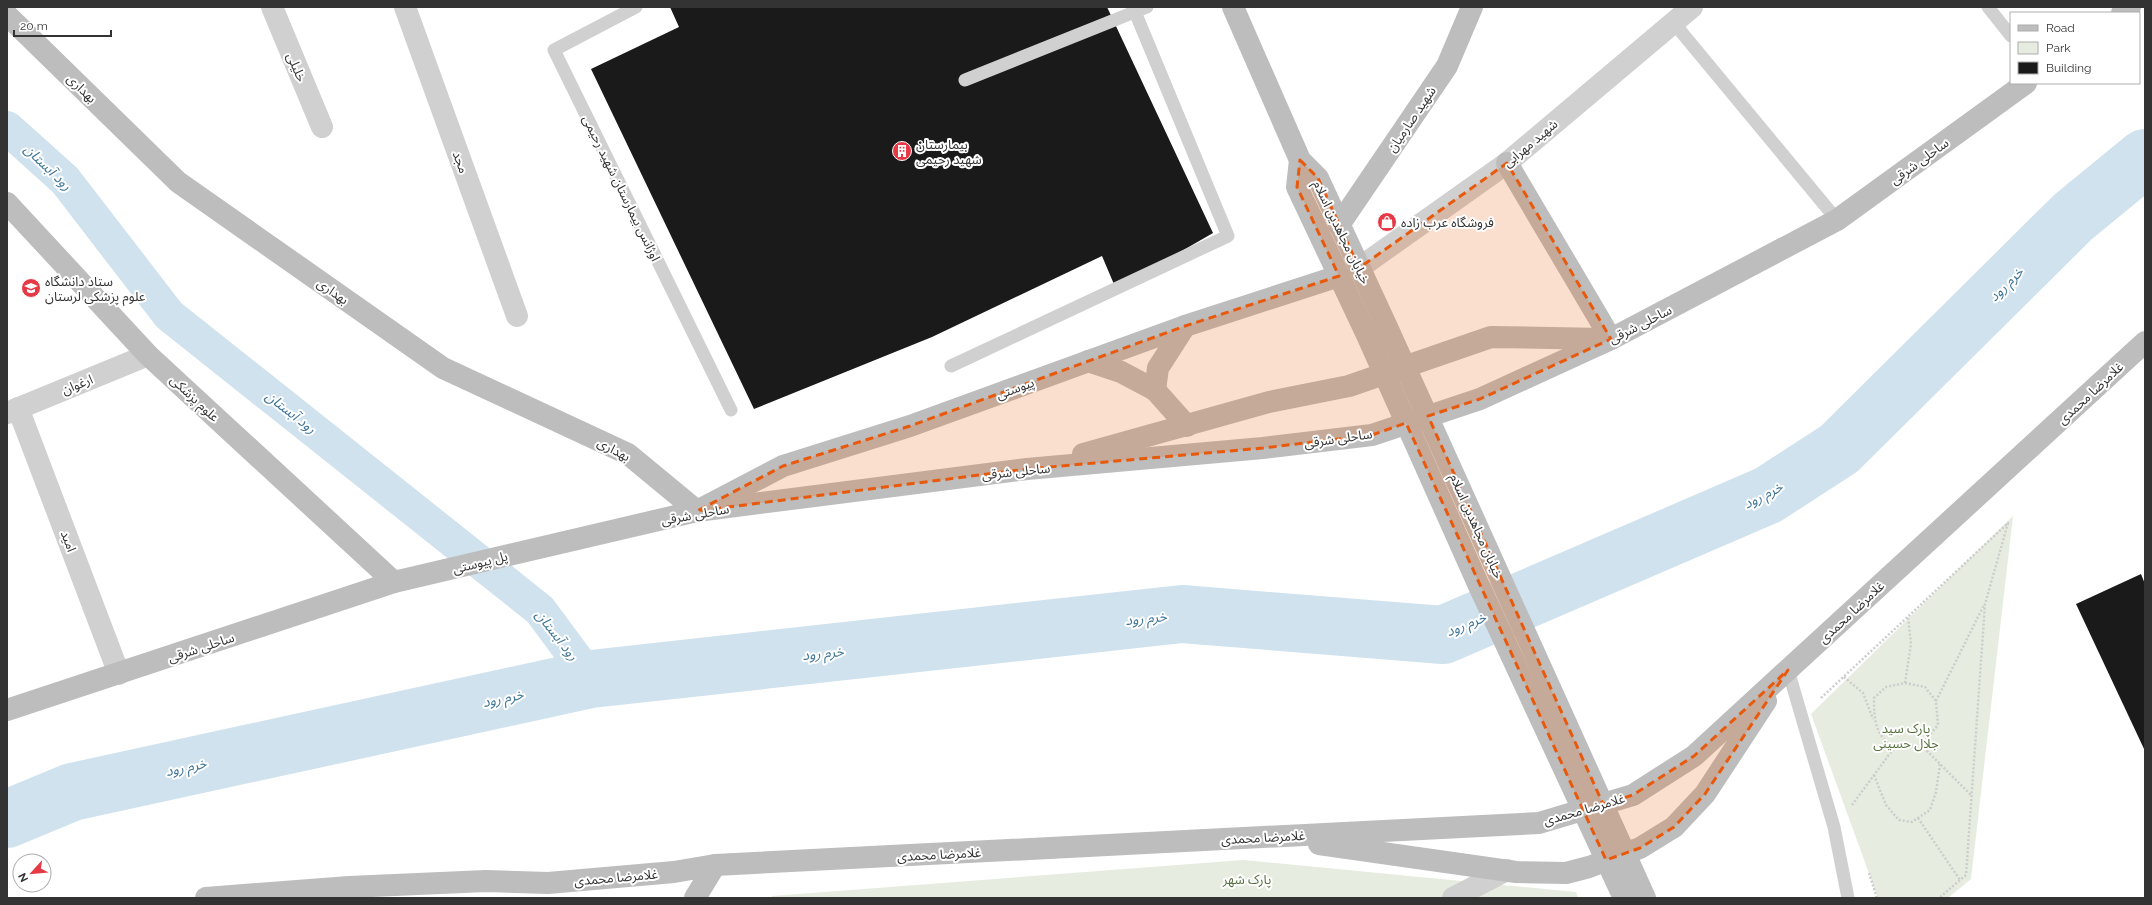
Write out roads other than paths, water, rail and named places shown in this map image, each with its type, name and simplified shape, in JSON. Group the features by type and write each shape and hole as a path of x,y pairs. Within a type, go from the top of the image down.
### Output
{"main road":[{"name":"خیابان مجاهدین اسلام","path":"1233,7 1300,160 1318,178 1387,327 1645,898"},
{"name":"شهید صارمیان","path":"1339,225 1447,66 1472,7"},
{"name":"بهداری","path":"7,15 178,182 442,368 628,454 698,511"},
{"name":"ساحلی شرقی","path":"566,541 698,511 1027,469 1263,448 1372,434 1480,399 1610,339 1837,220 2025,84"},
{"name":"خیابان مجاهدین اسلام","path":"1300,160 1297,187 1367,335 1478,586 1624,898"},
{"path":"1507,163 1610,339"},
{"name":"علوم پزشکی","path":"7,203 148,355 394,582"},
{"name":"پیوستی","path":"698,511 783,466 910,426 1185,326 1339,276"},
{"path":"1155,390 1158,368 1185,326"},
{"path":"1027,469 1187,426 1269,402 1349,386 1491,337 1610,339"},
{"name":"غلامرضا محمدی","path":"206,898 351,892 486,881 551,890 715,865 1539,823 1633,795 1694,756 2145,342"},
{"path":"1088,361 1121,372 1155,390 1187,426"},
{"name":"پل پیوستی","path":"394,582 566,541"},
{"name":"ساحلی شرقی","path":"7,710 394,582"},
{"path":"1268,837 1507,870 1566,873 1640,848 1674,827 1705,794 1788,670"},
{"path":"695,898 715,865"}],"street":[{"name":"خلیلی","path":"272,7 322,127"},
{"name":"مجد","path":"406,7 517,316"},
{"name":"شهید مهرابی","path":"1359,268 1507,163 1692,7"},
{"name":"ارغوان","path":"13,411 148,355"},
{"name":"امید","path":"13,411 119,674"},
{"path":"1453,898 1507,870"}],"lane":[{"name":"اوژانس بیمارستان شهید رحیمی","path":"636,7 554,50 731,410"},
{"path":"1988,7 2010,35"},
{"path":"951,366 1228,236 1138,9 966,80"},
{"path":"1673,22 1837,220"},
{"path":"1788,670 1834,827 1848,898"}],"waterway":[{"name":"رود آبستان","path":"7,128 65,180 169,315 540,610 591,679"},
{"name":"خرم رود","path":"7,819 72,792 591,679 1182,614 1443,635 1768,495 1839,449 2073,217 2145,158"}],"place":[{"name":"بیمارستان شهید رحیمی","path":"902,151"},
{"name":"فروشگاه عرب زاده","path":"1387,222"},
{"name":"ستاد دانشگاه علوم پزشکی لرستان","path":"31,288"}],"park label":[{"name":"پارک سید جلال حسینی","path":"1906,736"},
{"name":"پارک شهر","path":"1247,879"}]}
